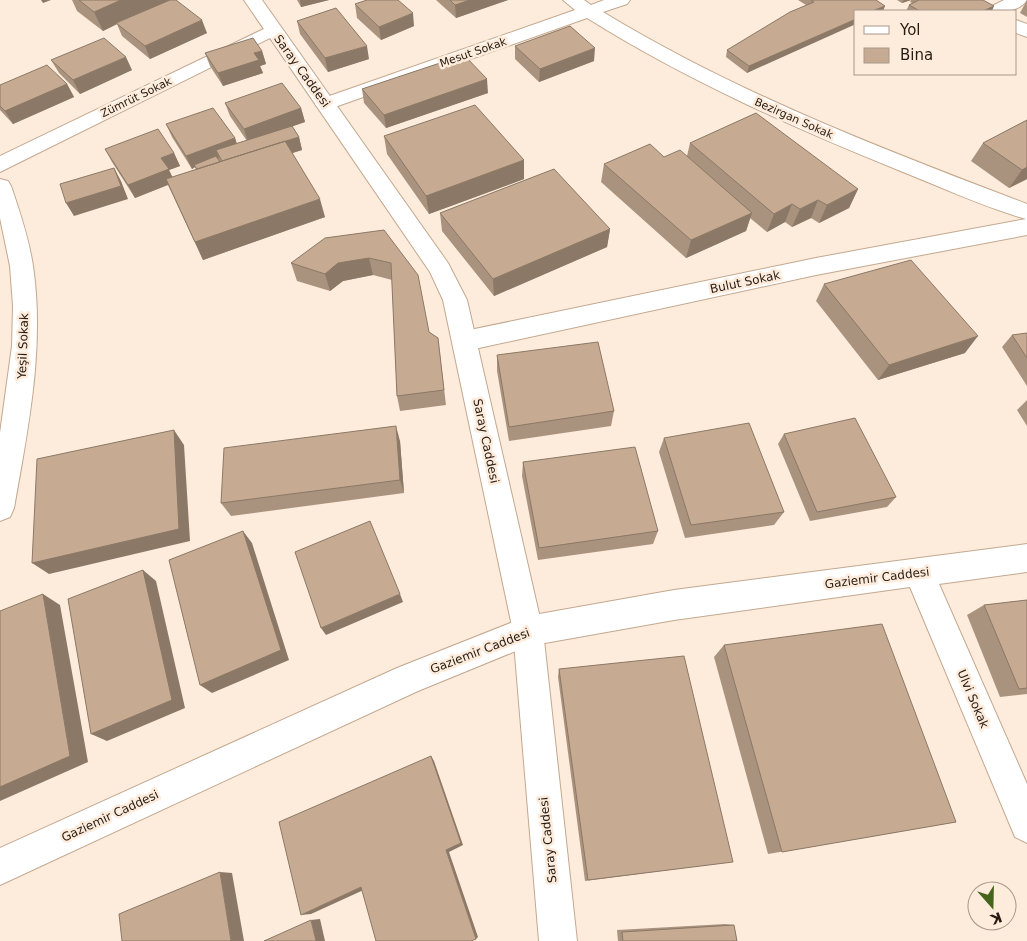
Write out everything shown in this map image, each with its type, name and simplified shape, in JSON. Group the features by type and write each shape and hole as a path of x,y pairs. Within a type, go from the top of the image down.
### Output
{"street":[{"name":"Saray Caddesi","path":"253,0 272,30 440,269 454,300 465,341 528,631 558,941"},
{"name":"Bezirgan Sokak","path":"572,0 588,12 703,76 802,122 1027,212"},
{"name":"Mesut Sokak","path":"325,104 621,0"},
{"path":"991,9 1018,0"},
{"name":"Zümrüt Sokak","path":"0,164 272,30"},
{"name":"Yeşil Sokak","path":"0,186 14,227 25,294 23,375 0,508"},
{"name":"Bulut Sokak","path":"465,341 958,238 1027,227"},
{"name":"Gaziemir Caddesi","path":"0,867 408,679 528,631 674,605 1027,558"},
{"name":"Ulvi Sokak","path":"919,573 1027,825"}],"building":[{"path":"79,0 121,0 94,12"},
{"path":"170,0 176,0 202,20 145,46 116,23"},
{"path":"367,0 398,0 413,13 379,27 355,4"},
{"path":"450,0 470,0 455,5"},
{"path":"811,0 876,0 885,6 875,10 854,10 854,20 749,66 727,50 790,12 814,2"},
{"path":"919,0 983,0 994,6 985,10 918,10 909,5"},
{"path":"336,8 367,46 325,58 297,21"},
{"path":"570,26 595,48 540,69 515,46"},
{"path":"104,38 126,57 73,80 51,60"},
{"path":"253,38 262,51 254,53 259,60 218,73 205,53"},
{"path":"464,55 487,79 384,115 362,89"},
{"path":"47,65 67,84 5,111 0,106 0,85"},
{"path":"282,83 301,108 244,129 225,103"},
{"path":"475,105 524,160 426,196 384,136"},
{"path":"213,108 235,138 186,156 166,124"},
{"path":"756,113 858,189 827,205 818,200 800,209 792,204 774,214 690,143"},
{"path":"1027,120 1027,167 1022,170 983,143"},
{"path":"292,126 299,137 222,161 216,150"},
{"path":"158,129 174,153 161,158 169,169 128,185 105,149"},
{"path":"285,141 320,199 195,242 166,179"},
{"path":"650,144 664,157 680,150 752,213 691,240 604,164"},
{"path":"216,156 220,162 197,169 194,165"},
{"path":"114,168 121,186 66,203 60,184"},
{"path":"554,169 610,229 493,279 440,213"},
{"path":"384,230 418,275 429,332 438,338 444,390 397,396 391,263 369,258 338,263 325,274 291,263 325,238"},
{"path":"911,260 978,336 889,365 824,284"},
{"path":"1027,333 1027,358 1012,335"},
{"path":"598,342 614,411 509,427 497,355"},
{"path":"855,418 896,497 817,512 784,434"},
{"path":"749,423 784,512 691,525 664,438"},
{"path":"396,426 400,480 221,503 224,448"},
{"path":"174,430 179,529 32,563 37,459"},
{"path":"635,447 658,531 539,548 523,462"},
{"path":"370,521 400,594 321,628 295,552"},
{"path":"243,531 281,650 200,685 169,560"},
{"path":"143,570 172,700 91,734 68,599"},
{"path":"43,594 70,756 0,787 0,611"},
{"path":"1027,600 1027,688 1019,689 984,605"},
{"path":"882,624 956,822 782,852 724,645"},
{"path":"684,656 733,862 588,880 559,669"},
{"path":"431,756 461,843 446,850 476,939 471,941 376,941 361,887 301,915 279,822"},
{"path":"220,872 231,941 122,941 119,914"},
{"path":"311,920 316,941 264,941"},
{"path":"734,925 737,941 623,941 622,932"}]}
